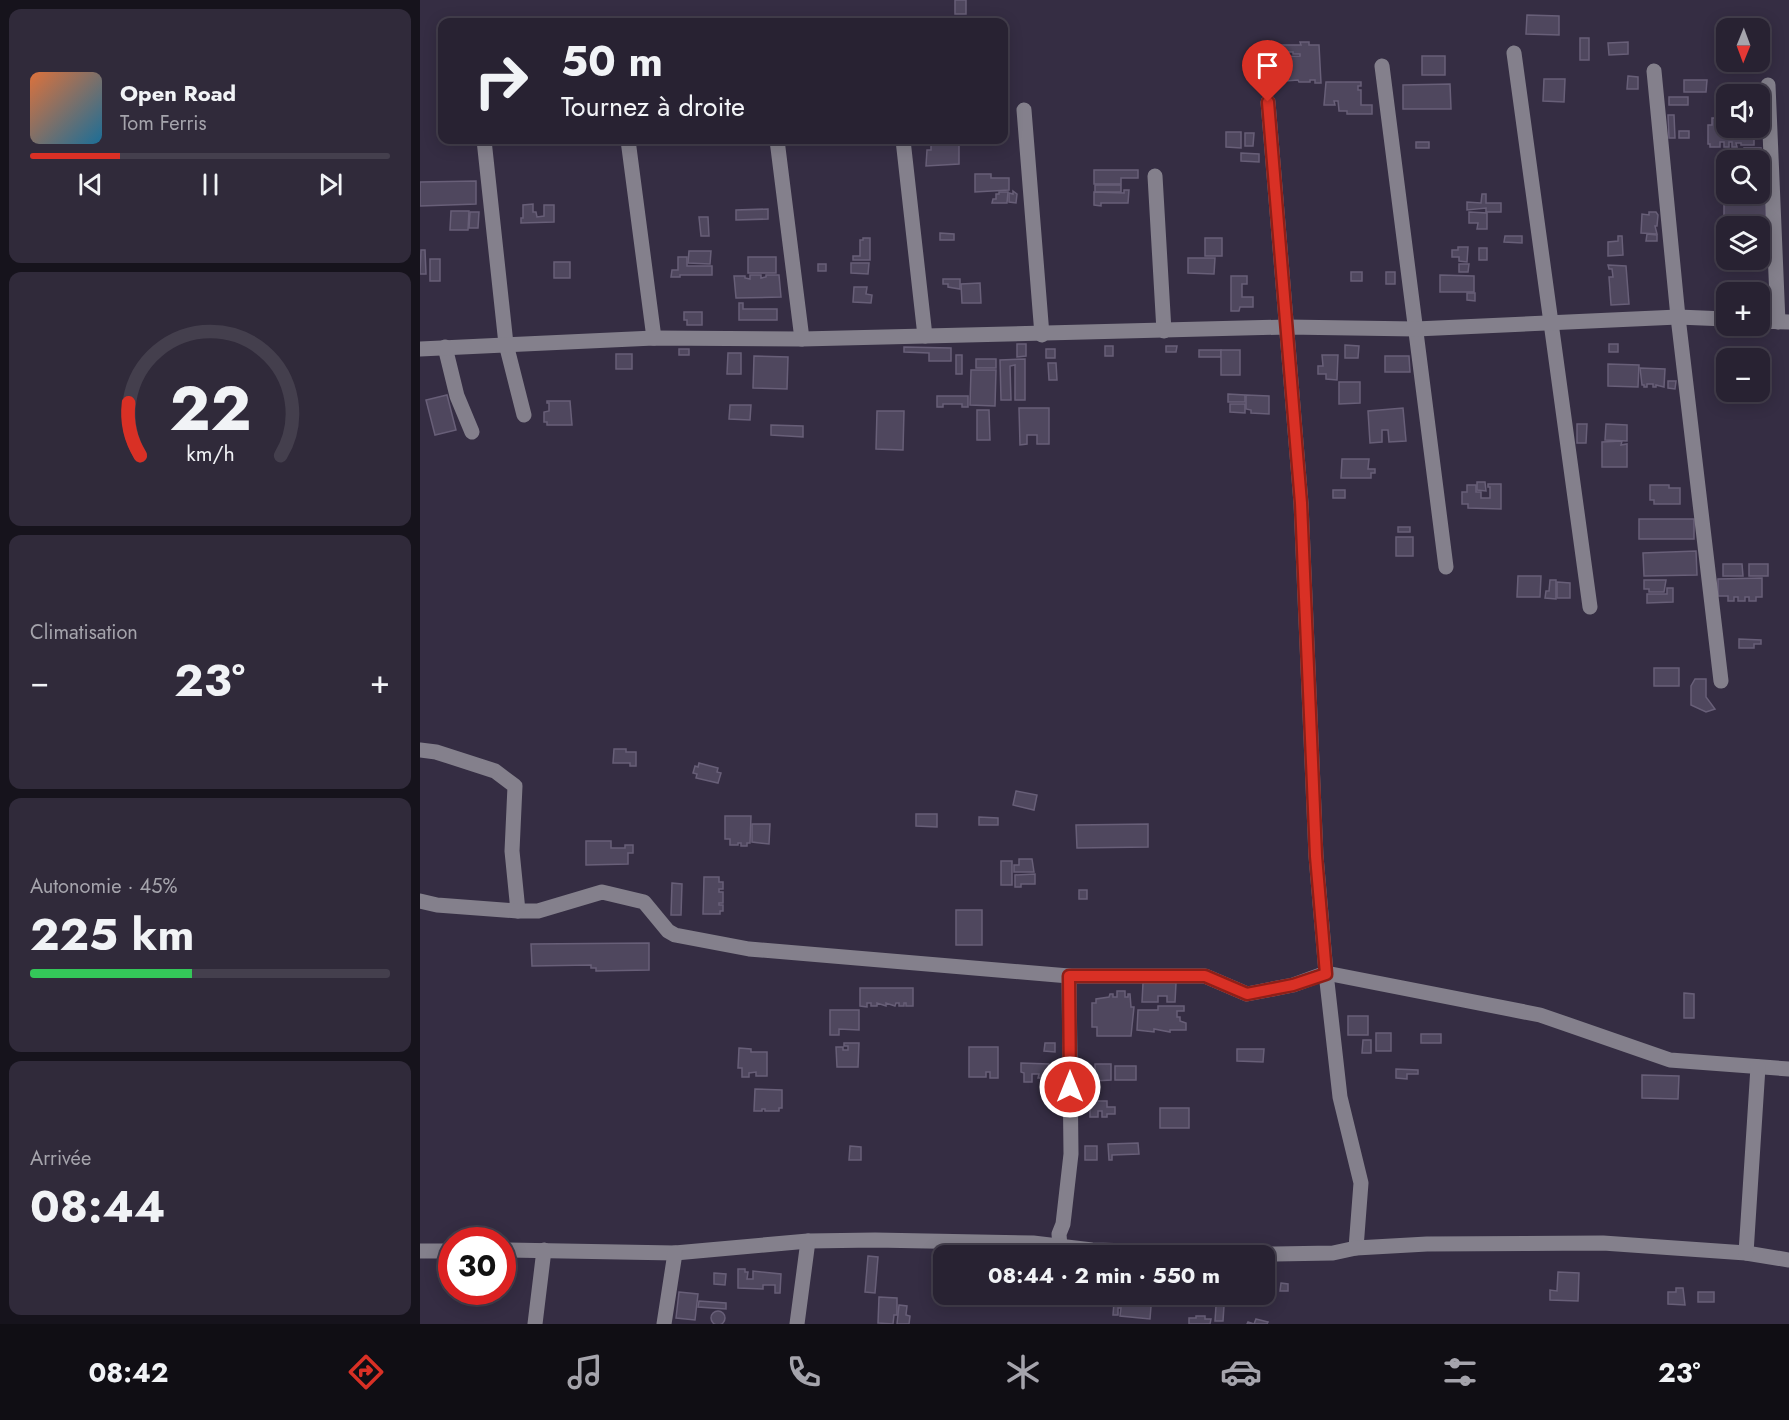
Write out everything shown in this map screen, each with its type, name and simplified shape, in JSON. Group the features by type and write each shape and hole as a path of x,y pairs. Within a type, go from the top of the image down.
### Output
{"street":[{"path":"1514,53 1590,607"},
{"path":"1382,66 1446,567"},
{"path":"1654,71 1678,317 1721,681"},
{"path":"1268,102 1301,503 1316,856 1326,974 1340,1098 1361,1183 1356,1248"},
{"path":"1024,110 1042,335"},
{"path":"1770,115 1784,322"},
{"path":"484,144 506,344 524,415"},
{"path":"629,144 654,338"},
{"path":"778,144 802,339"},
{"path":"903,144 925,336"},
{"path":"1155,176 1164,331"},
{"path":"420,349 654,338 802,339 1042,335 1287,327 1416,329 1678,317 1716,319"},
{"path":"446,347 457,396 472,432"},
{"path":"420,750 436,752 495,771 515,786 512,851 518,912"},
{"path":"420,901 437,905 518,912 538,911 602,891 644,902 668,931 675,935 749,949 1069,976 1205,976 1247,994 1293,985 1326,974 1540,1015 1670,1060 1789,1069"},
{"path":"1060,1245 1059,1234 1063,1224 1071,1154 1069,976"},
{"path":"1746,1253 1758,1067"},
{"path":"797,1324 808,1241"},
{"path":"516,1251 675,1253 808,1241 1046,1245"},
{"path":"1275,1254 1333,1253 1356,1248 1427,1244 1602,1243 1746,1253 1789,1260"},
{"path":"535,1324 544,1250"},
{"path":"420,1251 438,1251"},
{"path":"664,1324 675,1253"}],"building":[{"path":"955,0 966,0 966,14 955,14"},
{"path":"1527,15 1559,16 1559,35 1526,34"},
{"path":"1580,38 1589,38 1589,60 1580,60"},
{"path":"1300,42 1319,45 1321,83 1315,83 1315,80 1273,82 1272,57 1300,56 1293,52 1276,52 1276,45 1301,45"},
{"path":"1628,42 1628,54 1609,55 1608,43"},
{"path":"1422,56 1445,56 1445,75 1422,75"},
{"path":"1628,76 1638,77 1638,89 1627,89"},
{"path":"1544,79 1565,79 1564,102 1543,101"},
{"path":"1684,80 1707,80 1706,92 1684,92"},
{"path":"1326,82 1361,82 1358,90 1361,90 1361,105 1372,105 1372,114 1347,114 1347,111 1339,111 1338,101 1334,101 1335,105 1324,105"},
{"path":"1450,84 1451,109 1403,109 1403,85"},
{"path":"1669,97 1688,97 1688,105 1669,105"},
{"path":"1668,115 1674,115 1675,138 1669,138"},
{"path":"1712,118 1716,118 1716,138 1754,138 1754,145 1736,143 1737,147 1732,147 1732,142 1729,142 1729,147 1724,147 1724,142 1720,142 1720,147 1710,147 1708,125 1712,125"},
{"path":"1679,131 1689,131 1689,138 1679,138"},
{"path":"1226,132 1241,132 1241,148 1226,147"},
{"path":"1245,133 1254,133 1253,146 1245,146"},
{"path":"1416,142 1429,142 1429,148 1416,148"},
{"path":"931,144 959,144 959,164 926,166 927,150 931,150"},
{"path":"1744,148 1761,148 1761,150 1744,150"},
{"path":"1241,153 1259,154 1259,162 1241,161"},
{"path":"1094,170 1138,170 1138,178 1121,178 1121,184 1094,184"},
{"path":"975,174 991,174 991,178 1009,178 1009,190 975,192"},
{"path":"476,181 476,204 420,206 420,182"},
{"path":"1095,185 1121,185 1121,192 1095,192"},
{"path":"1124,190 1129,190 1128,203 1094,205 1094,192 1124,193"},
{"path":"1013,191 1017,194 1016,203 1009,202 1009,193 1013,194"},
{"path":"999,192 1008,192 1007,203 992,203"},
{"path":"1482,194 1486,194 1486,203 1501,203 1501,212 1486,212 1486,208 1467,210 1467,202 1481,203"},
{"path":"533,204 533,212 536,212 537,217 544,216 544,205 554,205 554,222 521,223 523,205"},
{"path":"1724,204 1766,204 1766,216 1724,216"},
{"path":"768,209 768,219 736,220 736,210"},
{"path":"451,211 469,211 468,230 450,230"},
{"path":"470,212 479,212 478,228 469,228"},
{"path":"1469,212 1487,213 1487,229 1477,229 1478,223 1469,223"},
{"path":"1649,212 1656,212 1658,215 1657,226 1655,226 1657,234 1641,233 1642,214 1649,215"},
{"path":"699,217 708,217 709,236 701,236"},
{"path":"940,233 954,234 954,240 940,240"},
{"path":"1647,234 1657,235 1657,241 1646,241"},
{"path":"1505,236 1522,236 1522,243 1504,242"},
{"path":"1618,236 1622,236 1623,255 1608,256 1608,242 1618,241"},
{"path":"870,238 870,260 853,260 853,256 860,256 860,240"},
{"path":"1205,238 1222,238 1222,256 1205,256"},
{"path":"1458,247 1468,247 1467,262 1459,261 1459,257 1452,257 1452,250 1458,250"},
{"path":"1479,248 1487,248 1487,260 1479,260"},
{"path":"421,250 425,250 426,274 420,274"},
{"path":"689,251 711,251 710,264 688,263"},
{"path":"678,257 687,257 687,266 712,266 712,275 671,277 672,270 678,270"},
{"path":"748,257 776,257 776,273 748,273"},
{"path":"1188,258 1215,258 1214,274 1188,273"},
{"path":"430,259 440,259 440,281 430,281"},
{"path":"554,262 570,262 570,278 554,278"},
{"path":"851,263 869,263 868,274 851,273"},
{"path":"818,264 826,264 826,271 818,271"},
{"path":"1459,264 1469,264 1468,272 1459,272"},
{"path":"1608,265 1626,266 1629,304 1611,305 1609,277 1613,277 1612,269 1609,269"},
{"path":"1351,272 1362,272 1362,281 1351,281"},
{"path":"1386,272 1395,272 1395,284 1386,284"},
{"path":"750,275 761,275 761,278 766,275 779,275 781,297 736,298 734,276 745,276 750,279"},
{"path":"1440,275 1474,276 1474,292 1440,292"},
{"path":"1231,276 1247,276 1247,284 1242,284 1242,297 1253,297 1253,307 1240,307 1239,311 1231,311"},
{"path":"943,279 960,279 960,289 948,287 948,284 943,284"},
{"path":"980,283 981,303 962,303 961,284"},
{"path":"854,287 867,287 866,294 872,295 871,303 853,302"},
{"path":"1467,293 1475,293 1475,301 1467,300"},
{"path":"739,303 743,303 743,309 777,309 777,320 739,320"},
{"path":"684,312 702,312 702,325 687,325"},
{"path":"1017,344 1026,344 1026,356 1017,357"},
{"path":"1609,344 1618,344 1618,352 1609,352"},
{"path":"1345,345 1359,346 1358,358 1345,358"},
{"path":"1105,346 1113,346 1113,356 1105,356"},
{"path":"1166,346 1177,346 1176,352 1166,352"},
{"path":"904,347 951,348 951,361 929,361 929,353 904,352"},
{"path":"679,349 689,349 689,355 679,355"},
{"path":"1046,349 1055,349 1055,358 1046,358"},
{"path":"1199,350 1221,350 1221,357 1199,357"},
{"path":"1221,350 1240,350 1240,375 1221,375"},
{"path":"728,353 741,353 741,374 727,374"},
{"path":"616,354 632,354 632,369 616,369"},
{"path":"956,355 962,355 962,374 956,374"},
{"path":"1322,355 1338,355 1337,380 1326,379 1326,374 1318,374 1318,366 1323,366"},
{"path":"754,356 788,357 787,389 753,388"},
{"path":"1385,356 1409,356 1410,372 1385,372"},
{"path":"976,359 996,359 996,368 976,368"},
{"path":"1025,359 1025,400 1015,400 1015,365 1010,366 1011,400 1001,400 1000,360"},
{"path":"1048,363 1056,363 1057,380 1049,380"},
{"path":"1608,364 1639,365 1638,387 1608,386"},
{"path":"1640,368 1665,369 1664,387 1656,385 1653,387 1653,384 1647,384 1647,387 1644,387"},
{"path":"971,370 996,370 995,406 970,405"},
{"path":"1668,381 1676,381 1675,389 1668,388"},
{"path":"1339,382 1360,382 1360,403 1339,404"},
{"path":"1228,394 1245,395 1245,402 1228,402"},
{"path":"447,395 456,430 435,435 426,400"},
{"path":"1246,395 1269,396 1269,414 1251,413 1251,410 1246,409"},
{"path":"937,396 968,396 968,407 962,407 962,404 943,404 943,407 937,407"},
{"path":"547,401 570,401 572,425 547,425 547,422 544,422 544,412 549,411"},
{"path":"1230,404 1245,404 1245,413 1230,412"},
{"path":"730,405 751,405 750,420 729,419"},
{"path":"1019,408 1049,408 1049,444 1037,444 1037,435 1027,435 1027,444 1020,445"},
{"path":"1403,408 1406,441 1389,442 1388,430 1382,430 1382,442 1370,443 1368,411"},
{"path":"977,410 989,410 990,440 977,440"},
{"path":"877,411 904,411 903,450 876,449"},
{"path":"1577,424 1587,424 1586,443 1577,443"},
{"path":"1606,424 1627,425 1627,441 1605,440"},
{"path":"771,425 803,426 803,437 771,435"},
{"path":"1622,441 1621,445 1627,444 1627,467 1602,467 1602,442"},
{"path":"1342,459 1369,459 1368,469 1375,469 1375,473 1371,473 1371,478 1341,478"},
{"path":"1477,482 1485,482 1486,491 1477,490"},
{"path":"1488,484 1501,484 1501,509 1468,508 1468,504 1462,504 1462,492 1467,492 1467,485 1476,485 1476,492 1481,492 1481,498 1490,498"},
{"path":"1650,485 1669,485 1669,488 1680,488 1680,504 1654,504 1654,500 1650,500"},
{"path":"1333,490 1345,490 1345,498 1333,498"},
{"path":"1639,519 1694,519 1694,539 1639,539"},
{"path":"1398,527 1410,527 1410,532 1398,532"},
{"path":"1396,537 1413,537 1413,556 1396,556"},
{"path":"1696,551 1697,575 1644,576 1643,553"},
{"path":"1723,564 1742,564 1743,576 1723,576"},
{"path":"1749,564 1768,564 1768,576 1749,576"},
{"path":"1518,576 1541,576 1540,597 1517,597"},
{"path":"1762,578 1762,597 1756,597 1756,601 1749,601 1749,597 1745,597 1745,601 1738,601 1738,597 1734,597 1734,601 1728,601 1728,596 1718,596 1718,579"},
{"path":"1550,580 1556,580 1556,599 1545,598 1546,591 1549,591"},
{"path":"1644,580 1666,580 1664,592 1649,592 1649,589 1644,589"},
{"path":"1557,582 1570,583 1570,598 1557,598"},
{"path":"1667,588 1673,588 1673,602 1647,603 1647,594 1667,594"},
{"path":"1739,639 1761,640 1761,644 1754,644 1754,648 1739,648"},
{"path":"1654,668 1679,668 1679,686 1654,686"},
{"path":"1695,679 1706,679 1706,697 1715,709 1706,712 1691,705 1691,686"},
{"path":"614,749 636,752 636,766 630,766 630,763 613,763"},
{"path":"699,763 718,768 717,772 721,773 718,783 696,778 697,774 693,773 695,766 698,767"},
{"path":"1016,791 1037,795 1034,810 1013,805"},
{"path":"916,814 937,814 937,827 916,826"},
{"path":"725,816 751,816 750,843 747,843 747,846 741,846 741,843 730,845 730,839 725,839"},
{"path":"979,817 998,818 998,825 979,825"},
{"path":"752,824 770,824 769,844 752,842"},
{"path":"1148,824 1148,847 1077,848 1076,825"},
{"path":"586,841 611,841 611,848 625,848 625,845 633,845 633,853 628,853 628,864 586,865"},
{"path":"1019,859 1032,859 1034,872 1014,872 1014,865 1019,865"},
{"path":"1001,861 1012,861 1012,885 1001,885"},
{"path":"1035,874 1035,884 1021,884 1021,887 1015,887 1015,875"},
{"path":"704,877 719,877 719,882 723,882 723,889 719,889 719,892 723,892 723,903 719,905 723,905 723,911 720,911 720,914 703,914"},
{"path":"672,883 682,884 681,915 671,915"},
{"path":"1079,890 1087,890 1087,899 1079,899"},
{"path":"956,910 982,910 982,945 956,945"},
{"path":"649,943 649,970 596,971 596,968 591,968 591,965 532,966 531,944"},
{"path":"1143,983 1176,983 1175,1002 1167,1002 1167,996 1158,996 1158,1002 1142,1002"},
{"path":"860,988 913,988 913,1006 906,1006 906,1003 904,1006 899,1006 899,1003 896,1003 895,1006 886,1003 886,1006 877,1003 877,1006 871,1006 871,1003 867,1003 867,1007 860,1006"},
{"path":"1117,991 1125,991 1125,997 1130,994 1131,1007 1134,1007 1131,1036 1097,1036 1097,1027 1092,1027 1092,1003 1096,1003 1096,999 1109,997 1110,994 1117,997"},
{"path":"1684,993 1694,994 1694,1018 1684,1018"},
{"path":"1158,1006 1184,1006 1184,1011 1177,1011 1177,1017 1186,1023 1186,1030 1170,1030 1170,1032 1154,1029 1154,1032 1137,1030 1138,1010 1158,1010"},
{"path":"830,1010 859,1010 859,1030 839,1029 839,1035 830,1035"},
{"path":"1348,1016 1368,1016 1368,1035 1348,1035"},
{"path":"1376,1033 1391,1033 1391,1051 1376,1051"},
{"path":"1421,1034 1441,1034 1441,1043 1421,1043"},
{"path":"1363,1040 1371,1040 1371,1053 1362,1053"},
{"path":"844,1043 859,1043 858,1067 837,1067 836,1047 848,1050 848,1046 844,1046"},
{"path":"1045,1043 1055,1043 1055,1052 1044,1051"},
{"path":"969,1047 998,1047 998,1078 990,1078 990,1072 986,1072 986,1077 969,1077"},
{"path":"739,1048 751,1049 751,1052 767,1052 767,1076 756,1076 756,1072 749,1073 749,1077 742,1077 742,1068 738,1068"},
{"path":"1237,1049 1264,1049 1263,1062 1237,1061"},
{"path":"1021,1063 1049,1064 1049,1082 1042,1082 1043,1078 1038,1078 1039,1074 1032,1074 1032,1082 1024,1082"},
{"path":"1095,1064 1111,1064 1111,1080 1095,1081"},
{"path":"1115,1066 1136,1066 1136,1080 1115,1080"},
{"path":"1396,1069 1418,1070 1418,1074 1407,1074 1407,1079 1396,1078"},
{"path":"1642,1075 1679,1076 1678,1099 1642,1098"},
{"path":"755,1089 782,1090 782,1108 779,1108 779,1111 762,1109 762,1111 754,1111"},
{"path":"1090,1101 1107,1101 1107,1107 1115,1107 1115,1114 1102,1117 1102,1111 1098,1111 1098,1117 1090,1117"},
{"path":"1160,1108 1189,1108 1189,1128 1160,1128"},
{"path":"1138,1143 1139,1154 1112,1155 1112,1160 1109,1160 1108,1144"},
{"path":"850,1146 861,1147 861,1160 849,1160"},
{"path":"1085,1146 1097,1146 1097,1160 1085,1160"},
{"path":"868,1256 878,1257 875,1293 865,1292"},
{"path":"738,1269 745,1269 745,1272 748,1272 747,1279 753,1279 753,1271 781,1274 780,1293 775,1293 775,1285 763,1285 763,1289 738,1288"},
{"path":"1558,1272 1579,1273 1578,1301 1550,1300 1550,1290 1557,1291"},
{"path":"714,1273 726,1274 725,1285 714,1284"},
{"path":"1281,1283 1288,1284 1288,1291 1280,1291"},
{"path":"1676,1288 1683,1288 1685,1305 1668,1304 1668,1292 1676,1292"},
{"path":"679,1292 698,1294 695,1320 676,1318"},
{"path":"1698,1292 1714,1292 1714,1302 1698,1302"},
{"path":"879,1297 897,1298 897,1315 894,1315 893,1324 878,1323"},
{"path":"699,1301 726,1303 726,1309 698,1307"},
{"path":"899,1305 907,1306 906,1315 910,1316 909,1324 897,1324"},
{"path":"1114,1305 1151,1305 1150,1319 1120,1316 1121,1308 1118,1308 1118,1315 1113,1315"},
{"path":"1216,1306 1224,1306 1223,1321 1215,1321"},
{"path":"718,1311 723,1313 725,1318 723,1323 718,1325 713,1323 711,1318 713,1313"},
{"path":"1196,1316 1211,1319 1210,1324 1189,1324 1189,1318 1196,1318"},
{"path":"1256,1319 1268,1322 1267,1324 1254,1324"}],"route":[{"path":"1070,1087 1069,976 1205,976 1247,994 1293,985 1326,974 1316,856 1301,503 1268,102"}]}
